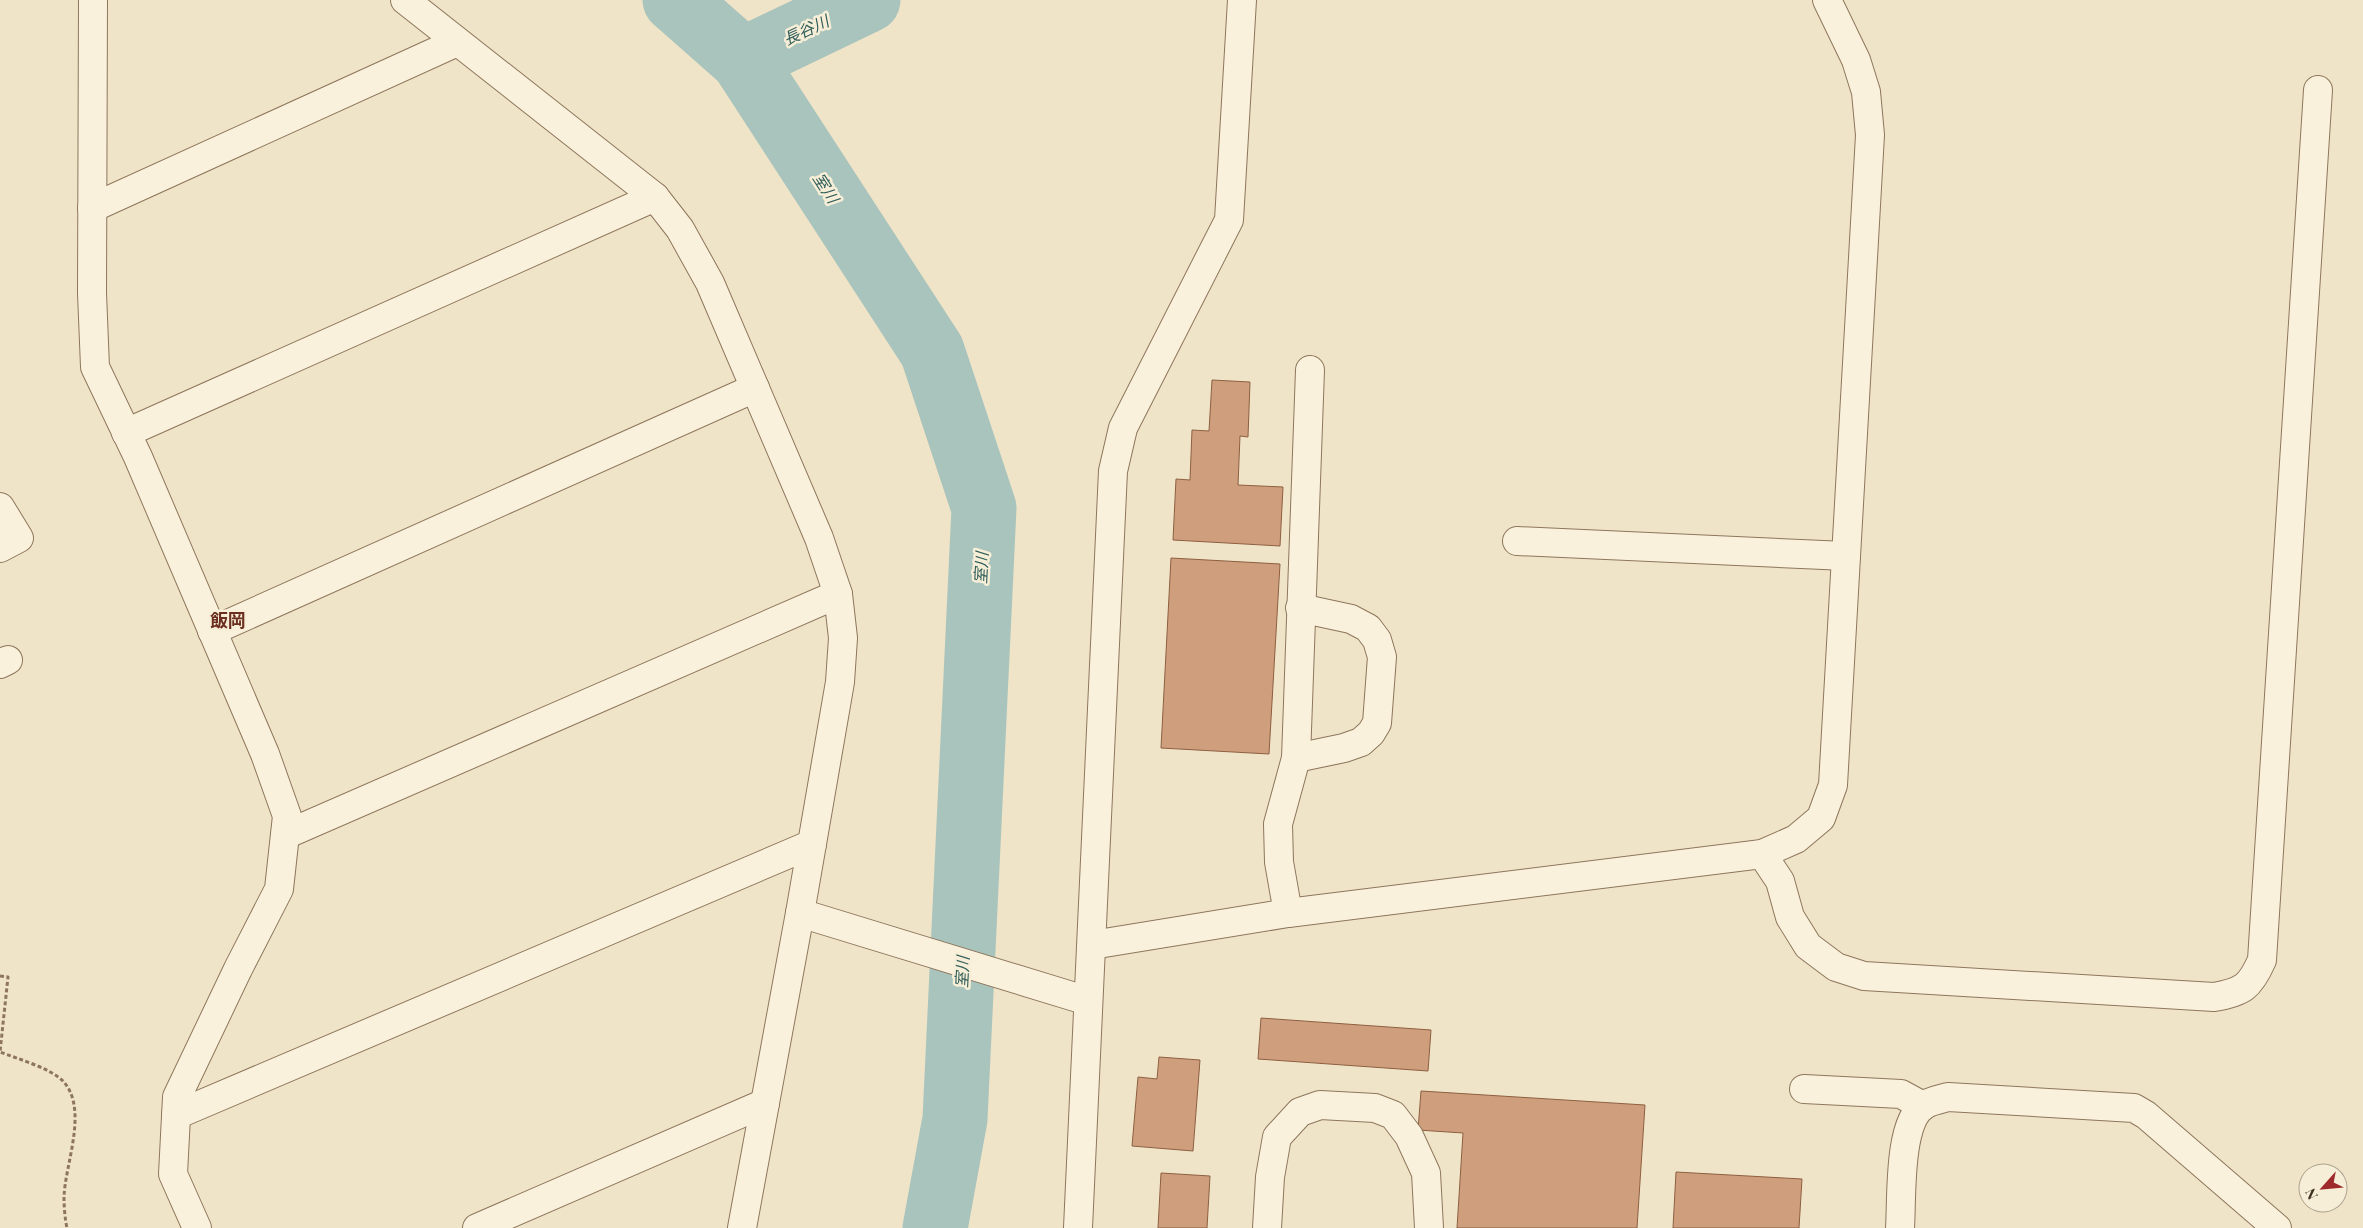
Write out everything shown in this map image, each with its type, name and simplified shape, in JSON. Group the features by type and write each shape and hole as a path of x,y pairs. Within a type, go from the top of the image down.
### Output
{"street":[{"path":"93,0 92,293 95,367 126,433 212,631 264,754 287,816 279,889 238,969 177,1098 173,1174 197,1228"},
{"path":"405,0 655,196 680,229 710,283 819,538 838,594 842,638 840,682 742,1228"},
{"path":"1078,1228 1113,471 1124,428 1229,220 1242,0"},
{"path":"1092,945 1288,913 1762,854 1796,839 1821,818 1833,785 1870,135 1866,92 1856,60 1827,0"},
{"path":"92,208 457,42"},
{"path":"1762,854 1780,881 1790,917 1808,946 1836,967 1864,976 2214,998 2236,993 2252,981 2262,960 2318,90"},
{"path":"126,433 655,196"},
{"path":"1288,913 1279,862 1278,824 1296,758 1310,370"},
{"path":"212,631 755,388"},
{"path":"0,507 18,538 0,548"},
{"path":"1517,540 1846,556"},
{"path":"284,835 838,594"},
{"path":"1296,758 1344,748 1361,742 1371,733 1377,723 1382,657 1377,640 1368,628 1351,619 1300,608"},
{"path":"176,1116 812,844"},
{"path":"800,913 1088,1001"},
{"path":"1804,1090 1901,1094 1923,1106"},
{"path":"1900,1228 1905,1147 1912,1120 1923,1106 1948,1097 2134,1108 2146,1115 2277,1228"},
{"path":"478,1228 765,1103"},
{"path":"1267,1228 1270,1177 1276,1137 1300,1112 1320,1105 1375,1108 1393,1115 1409,1136 1426,1173 1429,1228"}],"path":[{"path":"0,976 8,977 0,1052 42,1069 63,1081 74,1100 75,1124 64,1198 67,1228"}],"building":[{"path":"1212,380 1250,382 1248,437 1240,436 1238,485 1283,487 1280,546 1173,540 1176,479 1190,480 1192,430 1209,431"},
{"path":"1171,558 1280,564 1269,754 1161,748"},
{"path":"1261,1018 1431,1030 1428,1071 1258,1059"},
{"path":"1159,1057 1200,1060 1193,1151 1132,1146 1138,1077 1157,1079"},
{"path":"1421,1091 1645,1105 1637,1228 1457,1228 1463,1133 1418,1130"},
{"path":"1676,1172 1802,1179 1799,1228 1673,1228"},
{"path":"1161,1173 1210,1176 1207,1228 1158,1228"}],"waterway":[{"name":"室川","path":"675,0 743,60 932,351 984,508 955,1119 935,1228"},
{"name":"長谷川","path":"743,60 868,0"}],"district":[{"name":"飯岡","path":"228,621"}]}
